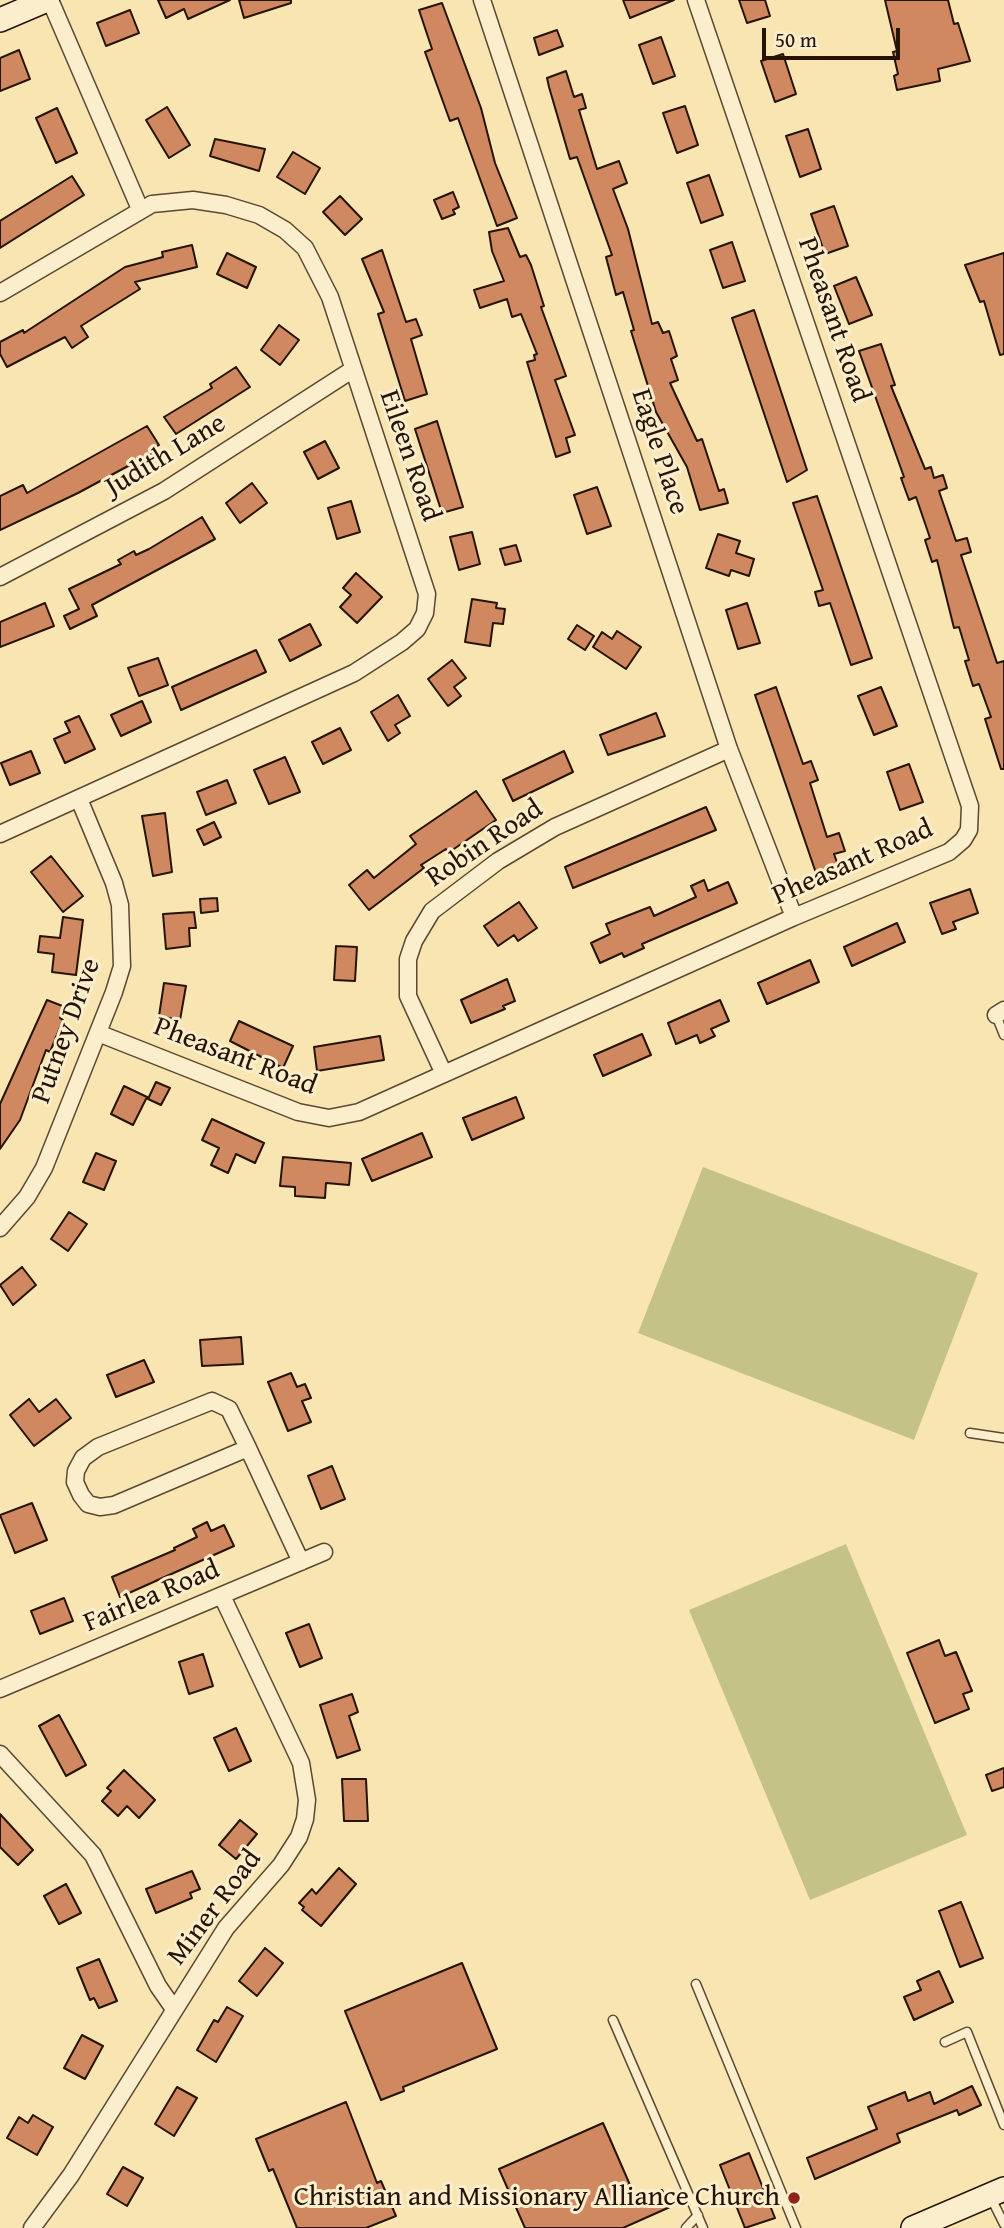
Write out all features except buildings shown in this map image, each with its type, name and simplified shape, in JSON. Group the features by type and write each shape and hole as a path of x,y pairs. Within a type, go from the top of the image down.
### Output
{"main road":[{"path":"0,20 49,0"},
{"path":"913,2228 997,2193"}],"street":[{"path":"49,0 140,209"},
{"name":"Eagle Place","path":"482,0 729,749 794,917"},
{"name":"Pheasant Road","path":"98,1033 314,1116 329,1118 359,1112 794,917 949,852 964,840 969,830 970,806 696,0"},
{"name":"Eileen Road","path":"0,293 140,209 165,201 210,202 259,215 285,230 305,248 322,277 425,586 425,613 417,629 394,648 354,673 0,834"},
{"name":"Judith Lane","path":"0,576 164,491 352,370"},
{"name":"Robin Road","path":"444,1074 412,1010 407,986 408,959 414,941 432,911 498,861 555,827 729,749"},
{"name":"Putney Drive","path":"0,1228 27,1197 44,1168 119,978 123,939 114,883 79,799"},
{"path":"248,1448 114,1505 100,1507 88,1504 75,1482 76,1471 83,1458 99,1447 212,1401 229,1409 248,1448 301,1562"},
{"name":"Fairlea Road","path":"0,1689 324,1552"},
{"name":"Miner Road","path":"32,2228 71,2175 226,1928 281,1865 299,1837 305,1819 307,1800 301,1763 222,1596"},
{"path":"0,1754 93,1855 158,1986 174,2008"}],"lane":[{"path":"1000,1012 1004,1035"},
{"path":"970,1433 1004,1438"},
{"path":"696,1984 796,2228"},
{"path":"613,2020 703,2228"},
{"path":"945,2042 967,2032 1004,2125"},
{"path":"997,2193 1004,2224"},
{"path":"686,2228 698,2215"}],"shaded area":[{"path":"703,1167 978,1273 914,1440 638,1333"},
{"path":"846,1544 967,1835 810,1900 689,1610"}],"place":[{"name":"Christian and Missionary Alliance Church","path":"794,2198"}]}
